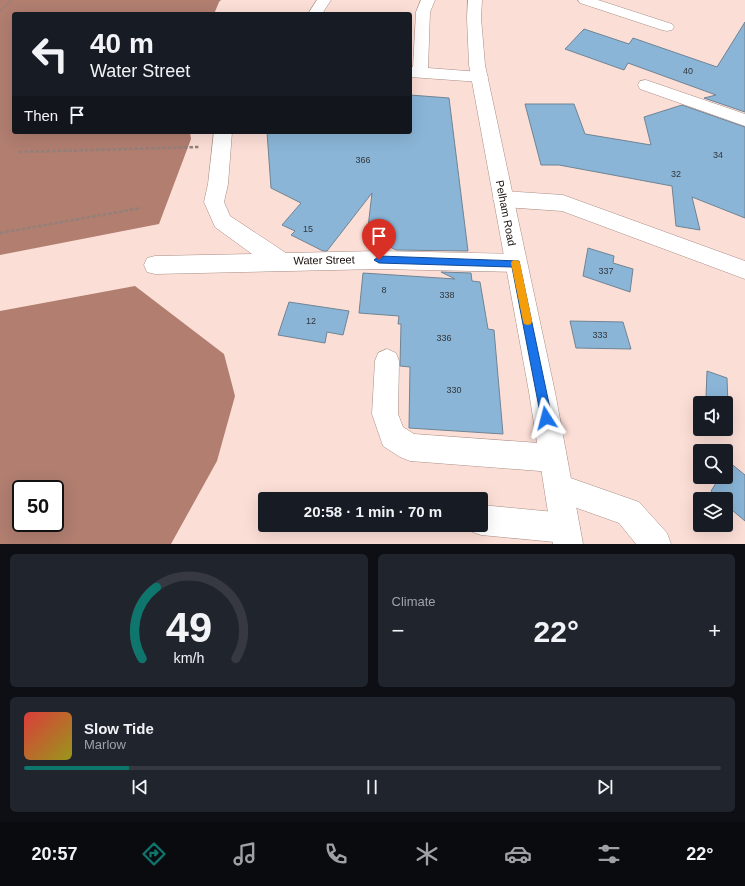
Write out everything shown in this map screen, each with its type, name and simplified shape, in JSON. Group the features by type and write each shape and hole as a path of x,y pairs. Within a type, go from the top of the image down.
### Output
{"main road":[{"path":"316,12 324,0"},
{"path":"428,0 423,12 415,72 480,77"},
{"name":"Pelham Road","path":"475,0 474,18 480,77 542,392 567,536"},
{"path":"585,0 667,27"},
{"path":"646,85 745,120"},
{"path":"222,139 218,184 214,202 222,221 281,261"},
{"path":"503,198 563,204 745,270"},
{"name":"Water Street","path":"155,265 379,260 516,263"},
{"path":"387,361 385,414 393,436 410,447 553,458"},
{"path":"559,488 628,512 656,544"},
{"path":"488,521 567,536"}],"path":[{"path":"0,11 11,1"},
{"path":"19,152 222,139"},
{"path":"0,233 141,208"}],"shaded area":[{"path":"0,0 221,0 215,12 12,12 12,134 190,134 191,139 159,224 0,255"},
{"path":"135,286 224,354 235,396 217,461 171,544 0,544 0,311"}],"building":[{"path":"745,22 745,112 704,98 716,95 628,63 624,70 565,49 584,29 629,44 633,38 717,67"},
{"path":"412,95 449,98 468,251 396,250 367,236 372,193 327,251 323,251 291,235 295,231 282,225 301,203 271,188 267,134 412,134"},
{"path":"525,104 574,104 585,134 651,145 644,117 682,105 745,127 745,218 692,197 700,230 676,226 672,186 559,165 541,165"},
{"path":"588,248 614,256 613,263 633,269 630,292 583,276"},
{"path":"441,272 471,273 472,281 480,282 488,329 494,330 503,434 409,428 410,367 400,366 401,324 398,324 399,316 359,313 363,273 455,279"},
{"path":"289,302 349,311 343,335 327,332 325,343 278,335"},
{"path":"570,321 623,322 631,349 576,348"},
{"path":"707,371 727,378 728,396 706,396"},
{"path":"733,465 745,475 745,521 733,511 733,492 711,491 716,484 733,484"}],"slow traffic":[{"path":"515,263 528,321"}],"route":[{"path":"379,260 516,263 546,418"}]}
